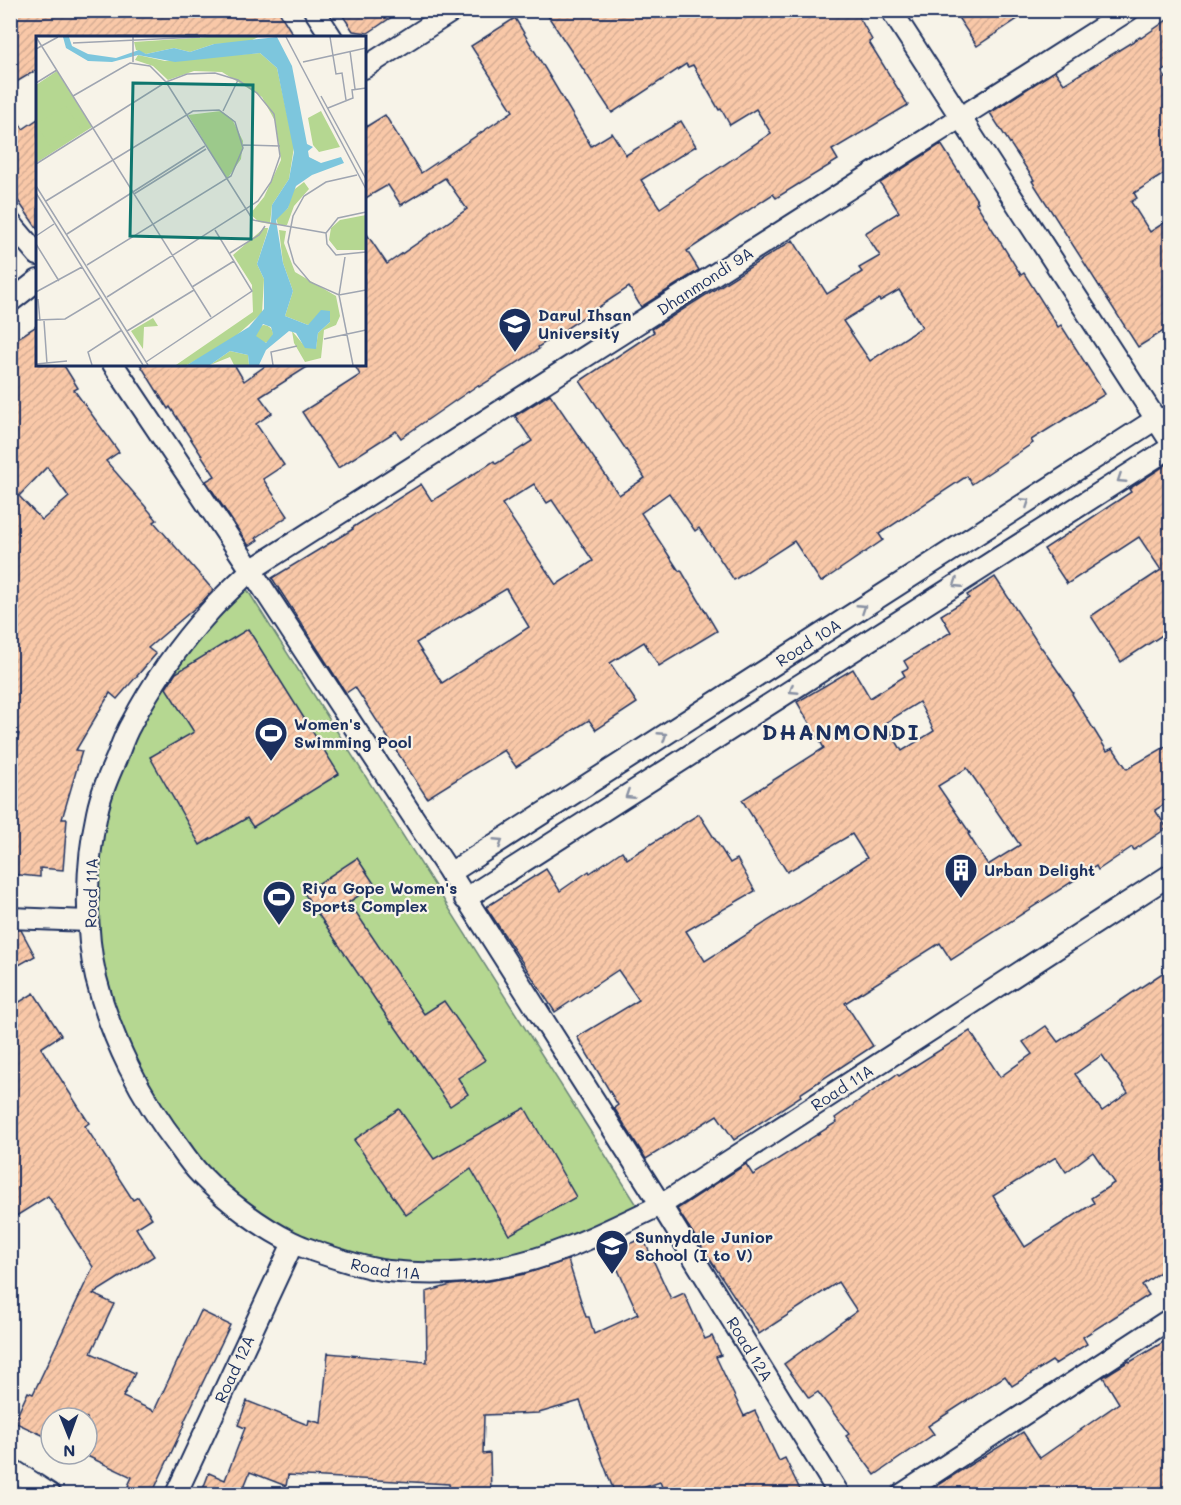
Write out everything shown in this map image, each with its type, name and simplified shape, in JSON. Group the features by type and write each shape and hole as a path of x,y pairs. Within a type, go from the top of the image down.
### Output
{"street":[{"path":"314,10 331,36"},
{"path":"366,67 454,10"},
{"path":"891,10 1163,418 1170,441"},
{"name":"Dhanmondi 9A","path":"251,570 1129,10"},
{"path":"10,222 36,253"},
{"path":"10,302 36,282"},
{"name":"Road 12A","path":"114,366 450,873 661,1205 839,1494"},
{"name":"Road 10A","path":"450,873 1163,418"},
{"name":"Road 10A","path":"465,899 1170,448"},
{"name":"Road 11A","path":"251,570 209,612 164,669 130,725 107,780 97,812 88,884 88,921 96,976 104,1006 141,1090 171,1136 200,1174 232,1203 293,1243 335,1259 386,1271 457,1272 502,1267 546,1255 584,1241 661,1205 1170,875"},
{"path":"10,918 88,921"},
{"name":"Road 12A","path":"176,1494 293,1243"},
{"path":"902,1494 1170,1319"},
{"path":"10,1468 50,1494"}],"green space":[{"name":"Riya Gope Women's Sports Complex","path":"243,583 637,1205 595,1227 548,1246 508,1257 459,1262 399,1263 366,1257 316,1243 285,1229 234,1193 204,1168 181,1136 151,1088 107,1000 97,951 100,851 113,779 169,669"}],"building":[{"path":"10,10 278,10 294,36 36,36 36,70 10,86 10,35 17,30 10,20"},
{"path":"339,10 402,10 368,33 353,31"},
{"path":"544,10 855,10 872,40 869,42 908,105 832,150 838,160 776,198 773,194 687,251 699,270 641,307 629,287 538,347 539,349 479,387 478,385 401,438 396,431 338,468 302,412 360,375 355,366 366,366 366,233 387,264 467,209 445,178 401,205 388,185 366,198 366,127 385,115 421,173 513,111 471,46 515,18 591,146 612,133 626,155 681,121 696,146 641,180 660,208 771,133 756,109 730,125 693,65 688,67 686,64 612,113"},
{"path":"953,10 1031,10 977,46"},
{"path":"1170,18 1170,66 1162,72 1170,85 1170,170 1134,193 1137,198 1131,202 1150,232 1170,219 1170,327 1138,347 990,113 1055,71 1064,84"},
{"path":"10,109 23,129 36,120 36,227 10,189"},
{"path":"941,144 1021,275 1024,273 1058,327 1061,325 1105,394 1031,440 1033,443 972,484 967,476 879,534 883,540 821,582 794,541 734,580 699,528 695,531 669,493 641,513 679,571 681,570 717,631 659,666 644,642 610,663 637,703 596,730 589,720 516,767 504,750 427,798 355,687 346,693 272,578 421,484 432,501 494,461 496,464 532,441 515,416 550,394 619,495 645,478 580,381 654,332 652,329 793,240 827,294 862,272 859,268 880,256 865,233 899,212 880,183","holes":["899,290 922,327 870,361 843,321 879,299 880,301","534,484 547,503 552,500 593,561 556,585 502,504","506,589 529,627 442,683 416,643"]},
{"path":"36,326 36,366 64,366 78,388 74,390 119,452 106,461 157,520 154,522 213,590 148,648 156,654 117,699 110,693 76,750 82,751 62,819 67,819 63,870 40,868 40,877 10,874 10,761 19,734 10,730 10,343","holes":["47,467 69,497 42,520 19,496"]},
{"path":"141,366 235,366 244,381 265,366 309,366 260,397 272,413 256,424 284,465 263,479 288,516 256,538 258,540 249,546 206,481 215,476 170,407 168,409"},
{"path":"1170,462 1170,630 1121,662 1091,616 1161,570 1139,537 1067,584 1044,549 1131,492 1129,489"},
{"path":"995,577 1073,693 1107,751 1113,748 1127,769 1170,744 1170,801 1155,810 1167,828 1134,850 1132,847 1098,870 1096,866 951,960 940,943 845,1003 873,1046 734,1140 717,1115 646,1159 614,1108 618,1105 577,1037 639,1000 618,970 555,1012 486,907 546,869 560,891 622,851 627,859 699,814 730,863 737,859 755,891 686,931 705,961 867,858 852,834 787,872 742,800 824,748 797,702 853,669 870,698 905,676 902,671 908,668 904,661 951,632 941,615 969,598 967,595","holes":["919,702 934,731 902,751 885,723","967,768 1020,845 988,865 968,834 970,833 938,786"]},
{"path":"248,629 339,774 253,827 247,818 200,845 150,757 194,732 166,688 176,673"},
{"path":"357,858 375,885 349,902 424,1014 444,1001 485,1060 458,1078 468,1094 450,1106 304,893"},
{"path":"10,930 21,930 35,956 10,970"},
{"path":"1170,968 1170,1265 1142,1285 1149,1295 1083,1337 1087,1344 1055,1364 1052,1361 1012,1386 1005,1376 928,1426 934,1434 875,1475 846,1436 849,1434 818,1392 809,1398 784,1364 857,1311 838,1282 759,1334 677,1209 746,1164 753,1175 837,1122 835,1118 897,1074 899,1076 970,1031 1000,1077 1032,1054 1023,1042 1046,1026 1058,1042","holes":["1102,1055 1128,1093 1102,1111 1075,1074","1093,1152 1114,1183 1091,1198 1094,1203 1025,1247 993,1196 1056,1157 1066,1172"]},
{"path":"34,993 61,1035 41,1048 89,1123 85,1126 133,1200 138,1197 152,1218 136,1228 154,1256 93,1294 114,1304 91,1353 135,1373 123,1397 154,1411 201,1311 230,1325 152,1494 145,1494 128,1486 132,1477 99,1462 99,1406 39,1406 39,1433 14,1422 28,1392 33,1394 93,1267 48,1196 10,1220 10,1144 17,1140 10,1129 10,1008"},
{"path":"525,1108 576,1197 509,1235 471,1169 406,1215 354,1140 399,1109 434,1159"},
{"path":"643,1238 671,1299 684,1293 705,1339 712,1336 721,1355 716,1357 744,1416 755,1411 779,1461 785,1458 802,1494 665,1494 660,1482 626,1494 615,1494 580,1401 539,1413 484,1415 483,1454 490,1453 491,1494 450,1494 449,1484 288,1475 286,1486 250,1472 244,1487 260,1494 201,1494 209,1473 225,1480 245,1428 238,1425 247,1401 308,1425 309,1420 321,1423 328,1353 427,1362 426,1292 451,1285 525,1274 568,1260 586,1317 589,1317 594,1334 638,1314 610,1252"},
{"path":"1170,1338 1170,1494 923,1494 1023,1432 1040,1458 1119,1403 1103,1377"}],"place":[{"name":"Darul Ihsan University","path":"515,353"},
{"name":"Women's Swimming Pool","path":"271,762"},
{"name":"Urban Delight","path":"961,899"},
{"name":"Riya Gope Women's Sports Complex","path":"279,926"},
{"name":"Sunnydale Junior School (I to V)","path":"612,1275"}],"district":[{"name":"DHANMONDI","path":"841,732"}]}
